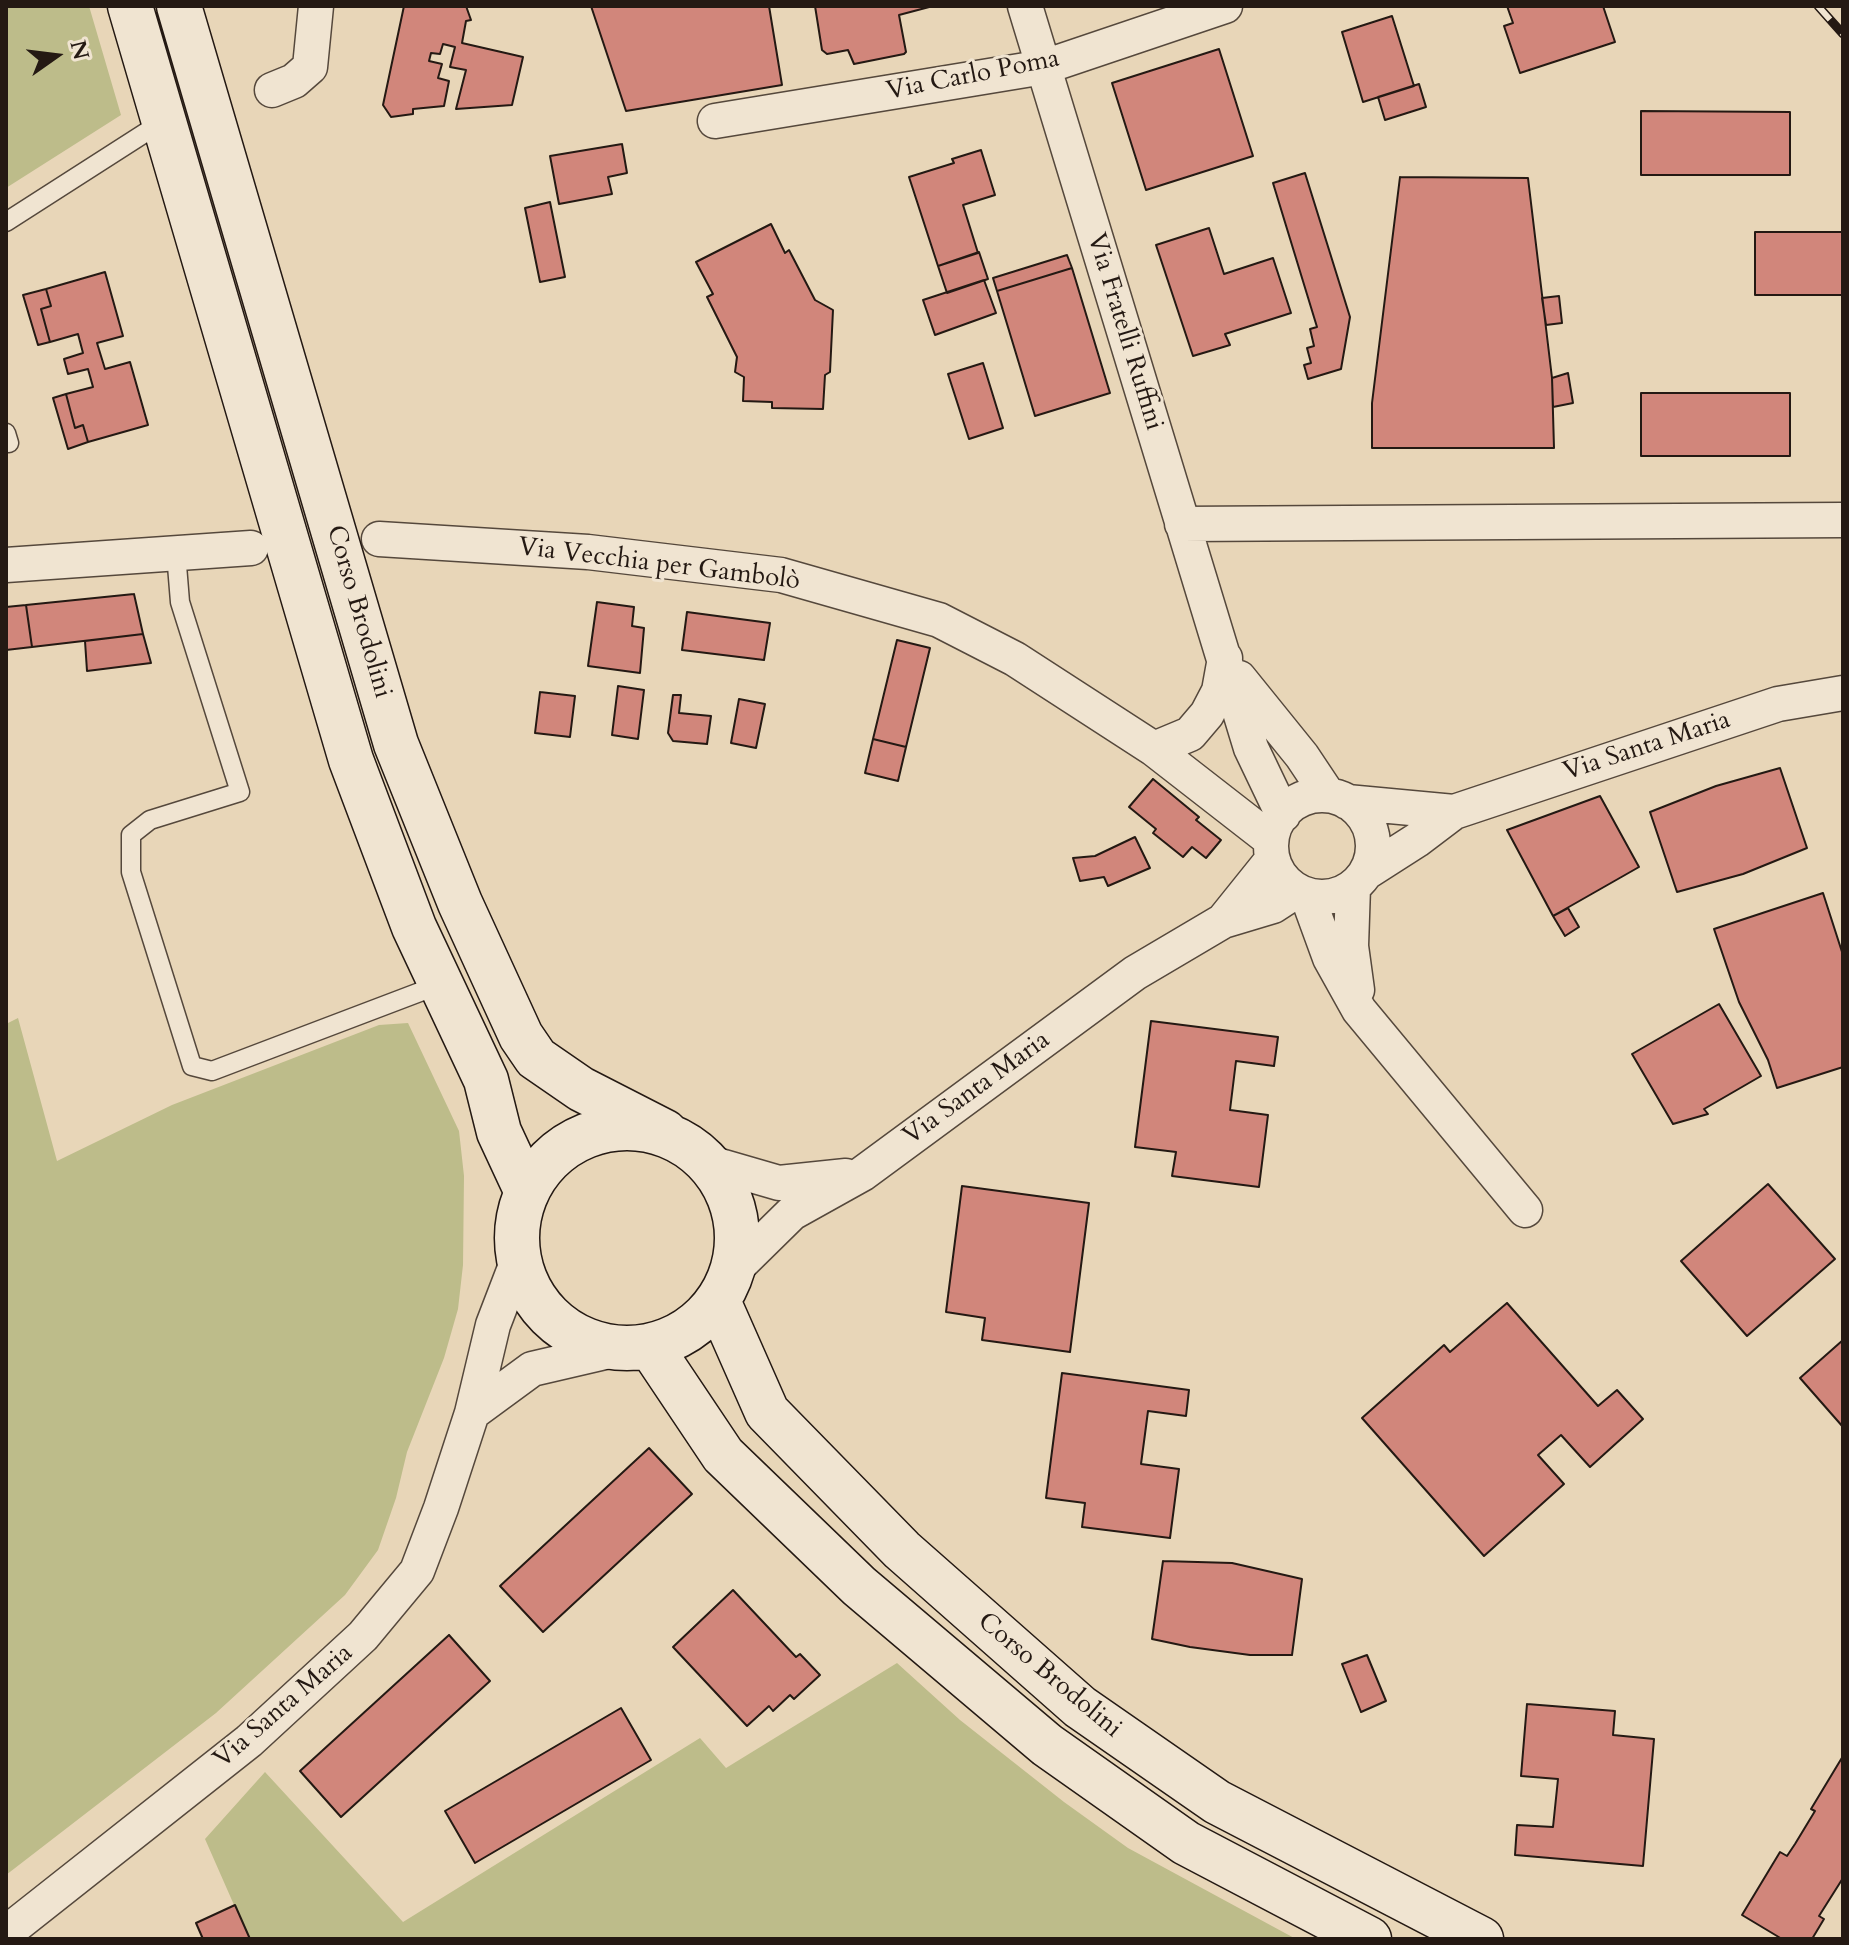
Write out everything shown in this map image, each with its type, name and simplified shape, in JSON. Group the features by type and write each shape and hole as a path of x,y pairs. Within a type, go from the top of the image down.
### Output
{"main road":[{"name":"Corso Brodolini","path":"130,6 351,760 414,927 486,1080 499,1132 526,1190 560,1147 611,1127 665,1132"},
{"name":"Corso Brodolini","path":"179,6 396,744 460,903 521,1036 536,1058 581,1089 665,1132 710,1163 735,1214 726,1286 767,1412 902,1550 1080,1707 1217,1802 1481,1939"},
{"path":"526,1190 518,1260 530,1294 553,1321 583,1340 634,1348 688,1331 726,1286"},
{"name":"Corso Brodolini","path":"634,1348 723,1455 859,1586 1047,1745 1186,1843 1369,1939"}],"street":[{"path":"272,90 294,81 310,67 316,6"},
{"name":"Via Fratelli Ruffini","path":"1025,6 1276,834"},
{"name":"Via Carlo Poma","path":"715,121 1044,67 1225,6"},
{"path":"1182,524 1843,520"},
{"name":"Via Vecchia per Gambolò","path":"379,539 588,552 781,575 939,620 1015,659 1154,749 1218,797 1276,834"},
{"path":"6,565 251,548"},
{"path":"1154,749 1190,734 1207,714 1219,691 1225,658"},
{"name":"Via Fratelli Ruffini","path":"1225,658 1258,704 1338,798"},
{"name":"Via Santa Maria","path":"1360,879 1454,812 1778,704 1843,693"},
{"path":"1359,1010 1351,946 1360,879 1373,853 1371,833 1362,815 1338,798 1308,797 1290,806 1276,834 1282,878 1302,893 1330,958 1359,1010 1525,1210"},
{"name":"Via Santa Maria","path":"1338,798 1454,812"},
{"name":"Via Santa Maria","path":"1223,921 1276,834"},
{"path":"1302,893 1335,896 1360,879"},
{"name":"Via Santa Maria","path":"726,1286 792,1213 862,1174 1135,973 1223,921 1273,906 1302,893"},
{"path":"710,1163 779,1183 862,1174"},
{"name":"Via Santa Maria","path":"6,1933 249,1741 363,1636 417,1571 472,1413 493,1325 518,1260"},
{"path":"472,1413 532,1369 634,1348"}],"lane":[{"path":"6,222 162,122"},
{"path":"176,553 180,602 240,792 150,820 131,835 131,872 192,1066 212,1071 441,984"}],"shaded area":[{"path":"6,6 89,6 121,115 6,188"},
{"path":"18,1018 57,1161 172,1105 379,1025 408,1023 459,1131 464,1176 463,1265 458,1309 444,1358 407,1452 396,1498 378,1550 345,1595 216,1713 6,1875 6,1024"},
{"path":"897,1663 960,1720 1128,1848 1296,1939 249,1939 205,1839 265,1772 403,1922 700,1738 726,1768"}],"building":[{"path":"404,6 466,6 471,20 466,21 462,43 523,57 512,105 456,109 466,70 450,67 455,47 443,44 440,54 431,53 429,61 442,64 438,78 449,81 444,106 413,109 413,114 391,117 383,105"},
{"path":"591,6 769,6 782,85 626,111"},
{"path":"815,6 933,6 899,15 904,54 854,64 848,50 827,54 822,50"},
{"path":"1507,6 1603,6 1615,42 1520,73 1504,26 1513,23"},
{"path":"1392,16 1414,86 1363,102 1342,32"},
{"path":"1219,49 1253,156 1146,190 1112,83"},
{"path":"1419,84 1426,107 1385,120 1378,97"},
{"path":"1641,111 1790,112 1790,175 1641,175"},
{"path":"622,144 627,173 608,177 612,194 559,204 550,156"},
{"path":"981,150 995,195 963,205 978,253 938,266 909,177 954,163 952,159"},
{"path":"1305,173 1350,317 1341,369 1308,379 1304,365 1311,363 1307,348 1314,346 1310,329 1317,327 1273,183"},
{"path":"1400,177 1528,178 1552,378 1554,448 1372,448 1372,403"},
{"path":"550,202 565,277 540,282 525,208"},
{"path":"771,224 785,253 789,250 815,300 833,310 830,372 825,375 823,409 772,408 772,402 743,401 744,377 735,372 737,357 707,297 713,294 696,262"},
{"path":"1209,228 1224,274 1273,258 1291,313 1225,334 1230,345 1193,356 1156,245"},
{"path":"1755,232 1843,232 1843,295 1755,295"},
{"path":"979,252 988,279 947,293 938,266"},
{"path":"1067,255 1072,268 997,291 993,278"},
{"path":"1072,268 1110,393 1035,416 997,291"},
{"path":"105,272 123,336 97,343 105,369 130,362 148,425 88,442 83,425 75,428 66,394 93,387 88,369 68,374 64,359 83,353 78,334 50,342 41,309 51,306 46,289"},
{"path":"984,280 996,313 935,335 923,300"},
{"path":"46,289 51,306 41,309 50,342 38,345 23,295"},
{"path":"1559,296 1562,323 1546,325 1542,298"},
{"path":"983,363 1003,428 969,439 948,374"},
{"path":"1568,373 1573,403 1553,407 1552,378"},
{"path":"1641,393 1790,393 1790,456 1641,456"},
{"path":"66,394 75,428 83,425 88,442 68,449 53,398"},
{"path":"134,594 143,634 32,647 26,605"},
{"path":"597,602 634,607 632,626 644,628 640,673 588,666"},
{"path":"26,605 32,647 6,650 6,607"},
{"path":"687,612 770,623 764,660 682,650"},
{"path":"143,634 151,663 87,671 85,641"},
{"path":"897,640 930,648 906,747 873,739"},
{"path":"618,686 644,690 638,739 612,735"},
{"path":"540,692 575,696 570,737 535,733"},
{"path":"673,695 681,695 679,713 711,716 707,744 673,741 668,733"},
{"path":"739,699 765,704 756,748 731,743"},
{"path":"873,739 906,747 898,781 865,773"},
{"path":"1780,768 1807,848 1743,874 1677,892 1650,812 1716,786"},
{"path":"1153,779 1199,817 1196,820 1221,840 1206,858 1192,847 1183,857 1153,833 1156,829 1129,807"},
{"path":"1600,796 1639,867 1553,916 1507,830"},
{"path":"1135,837 1150,868 1108,886 1104,877 1080,881 1073,858 1095,856"},
{"path":"1823,893 1843,955 1843,1067 1777,1088 1768,1060 1739,1002 1714,929"},
{"path":"1568,908 1579,927 1565,936 1553,916"},
{"path":"1719,1004 1761,1076 1704,1109 1708,1114 1673,1124 1632,1054"},
{"path":"1151,1021 1278,1037 1274,1066 1236,1061 1230,1110 1268,1115 1259,1187 1172,1176 1176,1152 1135,1147"},
{"path":"1768,1184 1835,1259 1747,1336 1681,1261"},
{"path":"962,1186 1089,1203 1070,1352 982,1340 985,1318 946,1312"},
{"path":"1507,1303 1598,1406 1617,1390 1643,1419 1590,1467 1561,1435 1538,1455 1564,1484 1484,1556 1362,1418 1444,1345 1450,1352"},
{"path":"1843,1340 1843,1427 1800,1378"},
{"path":"1062,1373 1189,1390 1186,1416 1148,1411 1141,1464 1179,1469 1170,1538 1082,1527 1085,1503 1046,1498"},
{"path":"649,1448 692,1494 543,1632 500,1586"},
{"path":"1163,1561 1232,1563 1302,1579 1292,1655 1250,1655 1152,1639"},
{"path":"733,1590 796,1657 800,1654 820,1675 794,1699 790,1695 773,1711 769,1706 747,1726 673,1647"},
{"path":"449,1635 490,1681 341,1817 300,1771"},
{"path":"1367,1655 1386,1701 1361,1712 1342,1664"},
{"path":"1527,1704 1615,1711 1613,1735 1654,1739 1643,1866 1515,1855 1517,1825 1553,1827 1558,1779 1521,1776"},
{"path":"621,1708 651,1760 475,1863 445,1811"},
{"path":"1843,1756 1843,1878 1819,1916 1824,1919 1812,1939 1782,1939 1742,1915 1780,1852 1787,1856 1795,1844 1815,1811 1811,1809"},
{"path":"235,1905 250,1939 203,1939 196,1923"}],"railway":[{"path":"1818,6 1843,34"}]}
